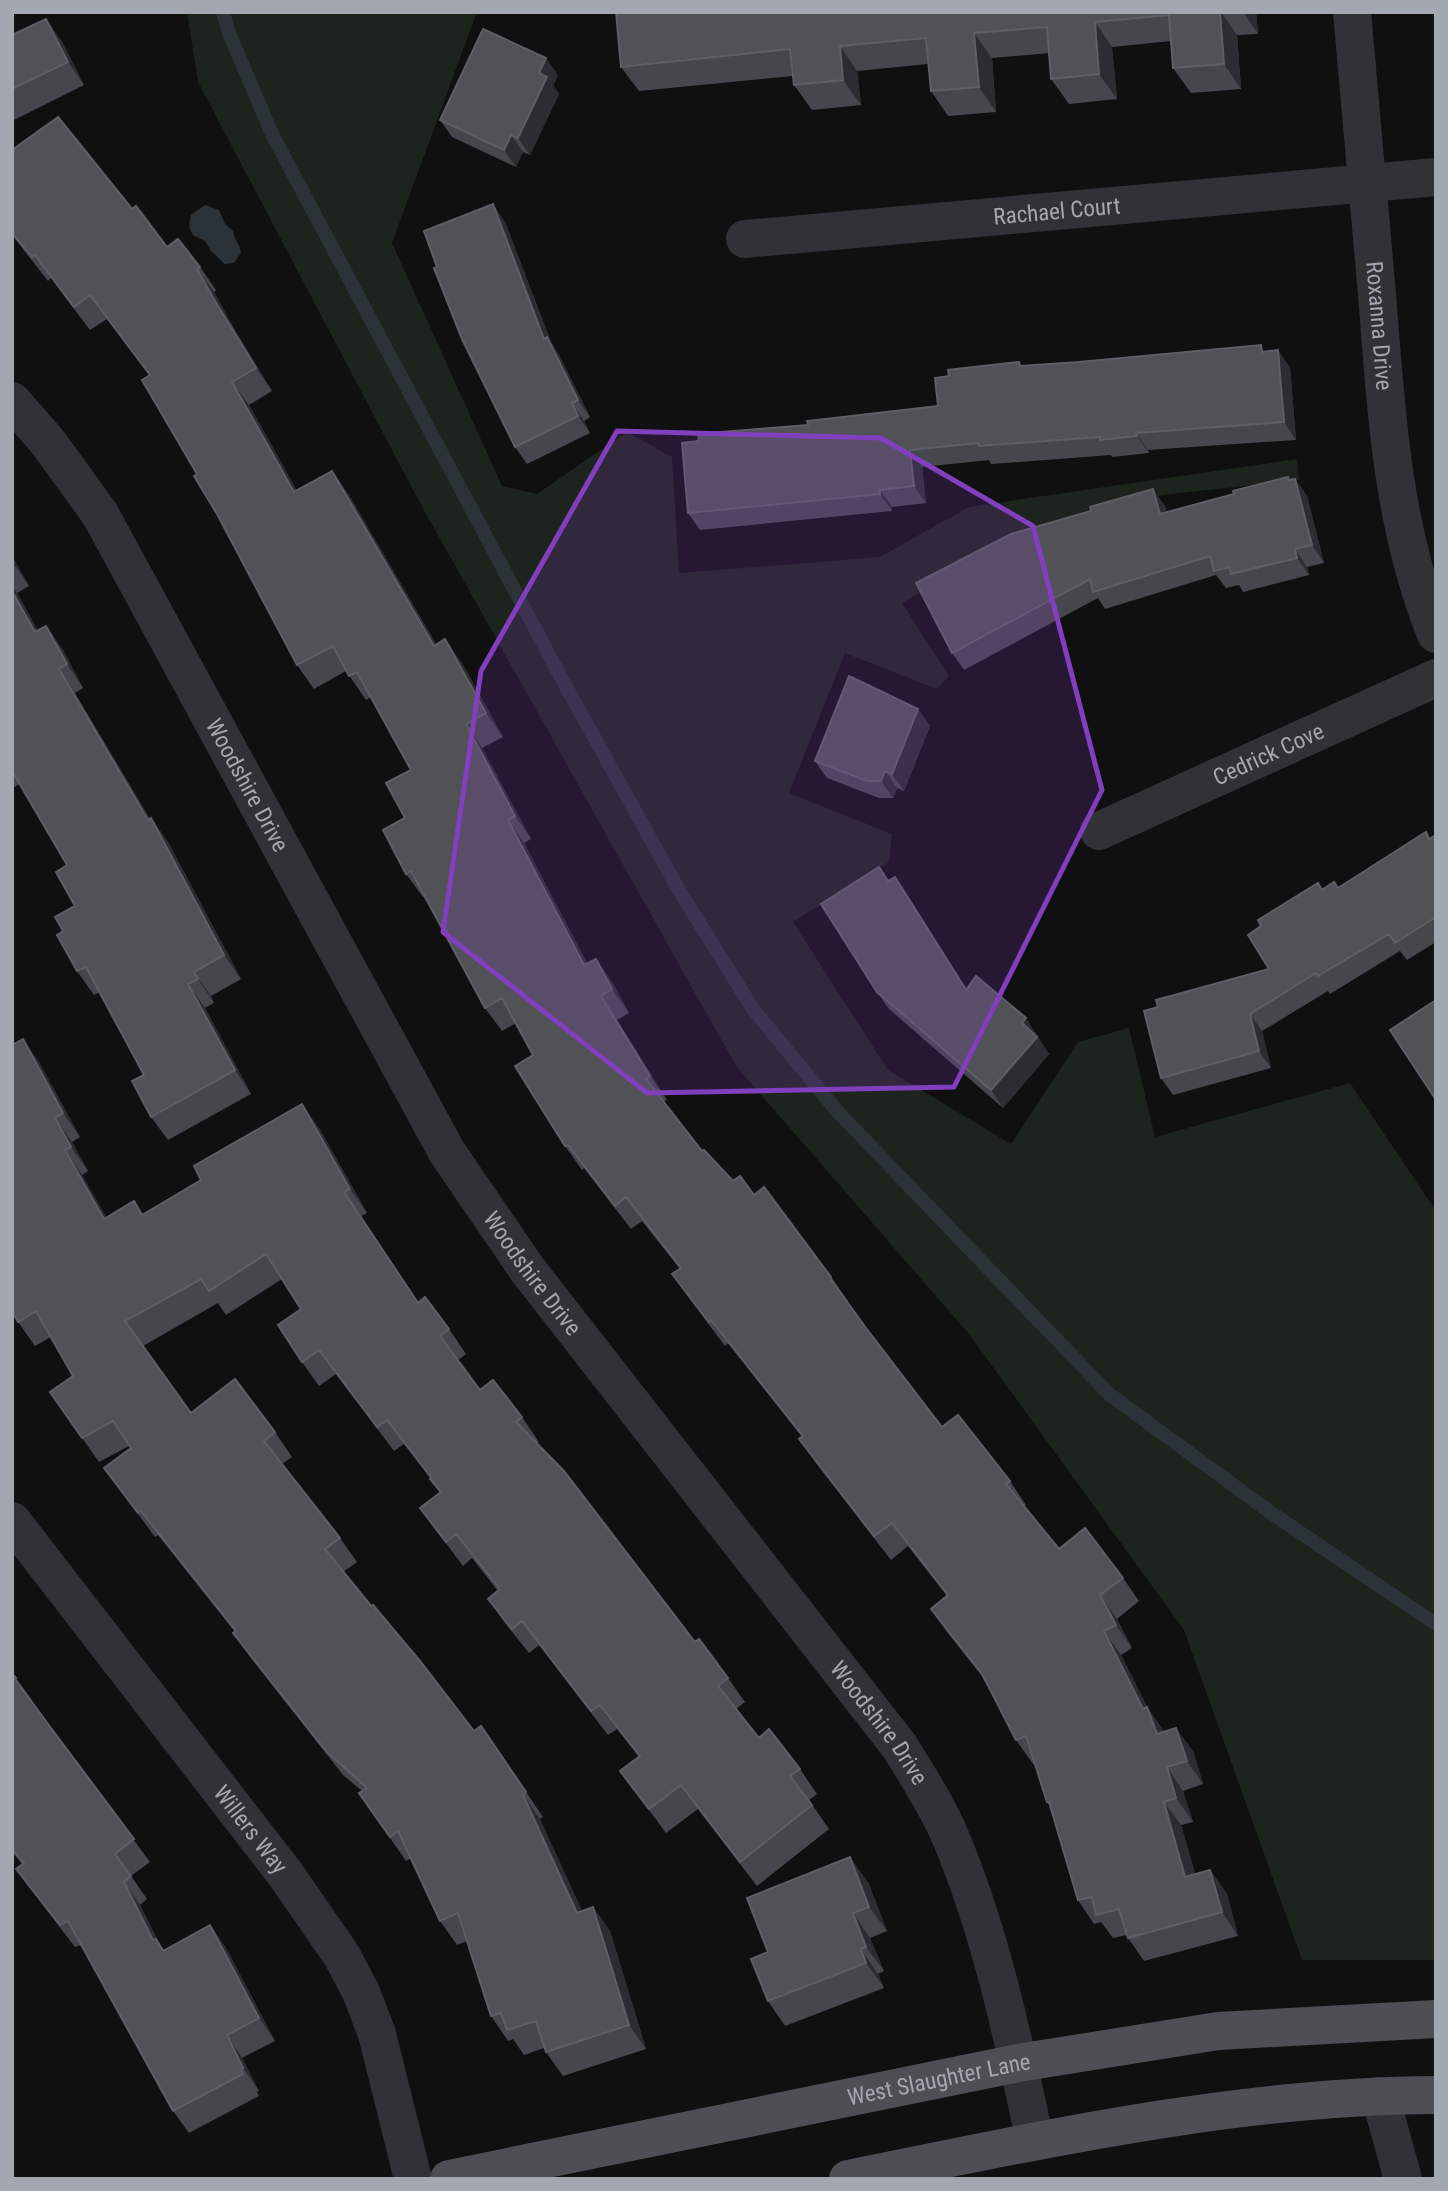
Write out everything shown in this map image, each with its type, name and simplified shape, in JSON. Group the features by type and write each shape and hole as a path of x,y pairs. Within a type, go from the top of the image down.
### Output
{"main road":[{"name":"West Slaughter Lane","path":"449,2179 1018,2063 1218,2031 1436,2019"},
{"path":"848,2179 1035,2141 1214,2112 1380,2096 1436,2095"}],"street":[{"name":"Roxanna Drive","path":"1352,12 1385,398 1395,476 1406,542 1436,634"},
{"name":"Rachael Court","path":"745,239 1436,177"},
{"name":"Woodshire Drive","path":"12,401 47,441 100,514 447,1152 527,1269 900,1746 949,1833 971,1891 988,1944 1035,2141"},
{"name":"Cedrick Cove","path":"1099,831 1436,678"},
{"name":"Willers Way","path":"12,1521 286,1875 342,1956 361,1993 377,2034 413,2179"},
{"path":"1380,2096 1403,2179"}],"highlighted area":[{"path":"617,431 881,438 1033,526 1102,790 954,1087 647,1093 443,932 481,671"}],"shaded area":[{"path":"187,12 477,12 392,243 502,486 537,494 627,432 672,457 679,573 880,557 969,507 1297,459 1299,480 1162,495 1041,527 902,603 949,676 937,689 845,653 789,793 892,834 889,862 793,922 888,1070 1011,1144 1078,1042 1129,1028 1155,1137 1350,1083 1436,1211 1436,1960 1302,1960 1184,1630 969,1334 736,1066 420,503 198,82"},
{"path":"205,205 219,210 225,224 233,231 241,253 234,263 225,264 205,241 193,235 189,227 191,215"}],"building":[{"path":"616,12 1220,12 1224,64 1173,68 1169,15 1095,22 1099,74 1051,79 1047,27 974,33 979,87 931,91 926,38 840,46 843,80 794,85 790,49 621,67"},
{"path":"46,19 68,62 12,89 12,35"},
{"path":"483,29 546,58 539,73 547,77 518,138 511,135 504,150 440,120"},
{"path":"58,117 132,209 136,206 167,247 178,239 200,267 197,269 256,368 232,382 294,492 332,471 434,646 445,639 486,713 466,724 515,816 508,820 584,965 596,959 612,989 601,996 650,1076 646,1079 702,1151 704,1150 733,1181 740,1176 754,1195 764,1187 942,1427 958,1415 1010,1481 1006,1484 1059,1549 1085,1528 1123,1578 1100,1595 1116,1625 1104,1631 1143,1709 1147,1707 1157,1734 1176,1728 1187,1761 1167,1767 1176,1798 1164,1802 1185,1877 1210,1870 1222,1912 1128,1938 1119,1909 1096,1915 1092,1897 1078,1900 1026,1736 1016,1740 982,1674 931,1609 948,1595 892,1523 874,1536 799,1439 803,1436 672,1274 681,1268 626,1197 615,1206 568,1145 565,1146 515,1066 533,1055 502,998 485,1008 411,871 406,874 383,830 405,818 386,783 411,770 357,672 349,676 333,646 297,665 194,476 197,474 142,380 150,375 90,295 74,307 35,255 32,257 12,233 12,150"},
{"path":"493,204 544,339 547,337 578,400 572,403 578,416 515,447 462,339 434,268 437,267 424,231"},
{"path":"1261,345 1262,352 1278,350 1284,422 1136,433 1137,436 1100,440 1100,437 979,446 979,443 910,450 914,486 880,490 880,494 688,513 682,443 699,441 698,434 808,425 807,421 938,406 935,378 949,376 948,370 1019,362 1020,366 1079,362"},
{"path":"1288,477 1289,480 1295,479 1312,545 1295,549 1297,558 1231,574 1230,567 1214,571 1210,556 1093,592 1090,579 952,653 916,583 1011,534 1091,511 1090,507 1153,489 1160,514"},
{"path":"12,591 35,632 46,626 67,664 59,669 148,820 151,818 224,955 194,972 198,979 188,984 235,1070 151,1117 132,1081 144,1075 86,967 77,971 57,935 63,931 55,917 75,906 56,872 67,865 12,771"},
{"path":"849,676 918,709 892,774 885,771 881,781 867,781 815,761"},
{"path":"1426,832 1429,839 1436,835 1436,917 1395,943 1389,934 1318,976 1316,973 1250,1014 1259,1051 1161,1078 1144,1011 1158,1007 1156,1000 1269,969 1248,935 1261,926 1258,920 1318,883 1322,890 1334,882 1338,888"},
{"path":"879,867 888,881 895,877 966,990 976,976 1026,1018 1022,1023 1037,1037 991,1090 877,992 821,904"},
{"path":"1436,1000 1436,1100 1390,1030"},
{"path":"23,1039 63,1113 55,1118 71,1147 65,1150 104,1219 134,1201 142,1215 201,1180 194,1166 302,1104 350,1189 344,1192 418,1303 425,1297 449,1329 440,1336 480,1390 493,1380 522,1417 516,1422 564,1471 695,1642 699,1639 728,1678 718,1686 759,1738 769,1729 800,1769 790,1776 812,1805 740,1862 681,1785 649,1809 620,1771 640,1756 600,1705 591,1711 522,1621 512,1629 488,1599 500,1589 456,1534 446,1542 420,1508 441,1492 387,1420 377,1427 319,1350 302,1362 278,1325 301,1309 266,1254 209,1291 201,1279 125,1321 191,1413 235,1379 275,1432 264,1441 340,1538 325,1549 420,1661 474,1731 481,1726 526,1792 523,1795 577,1913 593,1907 629,2025 546,2052 536,2021 507,2030 501,2013 491,2016 458,1913 440,1921 398,1831 390,1837 359,1793 367,1788 326,1751 233,1633 236,1631 104,1468 131,1448 113,1421 82,1438 50,1392 73,1376 36,1311 18,1322 12,1311 12,1045"},
{"path":"12,1673 134,1839 115,1854 131,1876 124,1882 153,1940 156,1939 163,1951 210,1925 259,2018 227,2035 243,2068 243,2074 173,2111 68,1921 60,1925 16,1869 24,1863 12,1849"},
{"path":"850,1857 869,1907 853,1913 866,1947 861,1949 866,1963 768,2001 751,1959 768,1952 747,1898"}],"waterway":[{"path":"223,12 229,33 272,134 564,683 680,892 753,1009 837,1111 1109,1394 1270,1512 1436,1624"}]}
